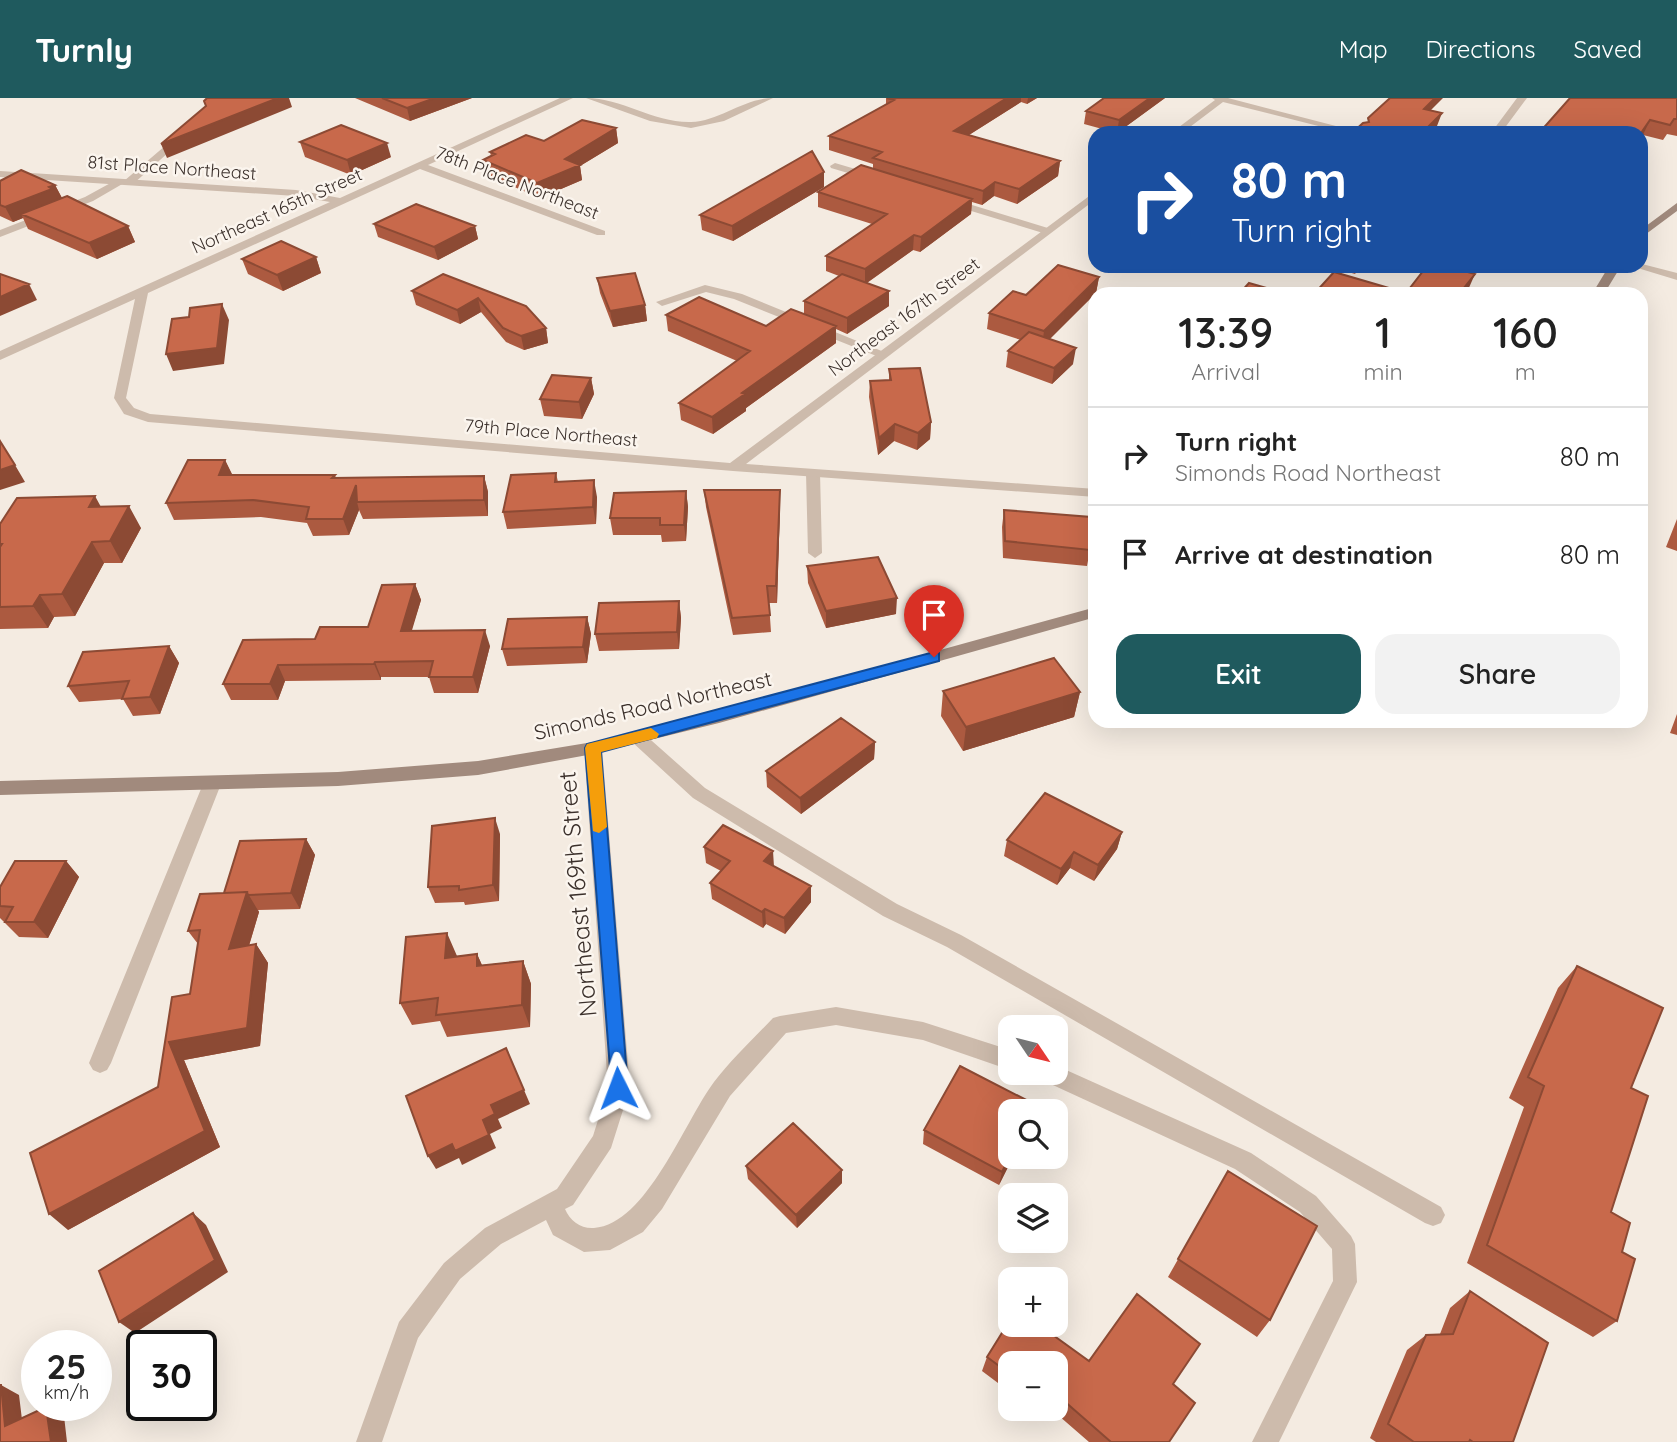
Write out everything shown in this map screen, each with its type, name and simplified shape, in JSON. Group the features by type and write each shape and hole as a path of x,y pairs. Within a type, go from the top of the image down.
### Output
{"main road":[{"path":"1648,229 1677,205"},
{"name":"Simonds Road Northeast","path":"0,788 338,779 478,768 593,748 637,737 1088,614"}],"street":[{"name":"Northeast 165th Street","path":"0,356 568,98"},
{"path":"591,98 671,122 693,125 714,121 768,98"},
{"path":"1501,126 1522,98"},
{"path":"1186,126 1219,99 1329,126"},
{"path":"0,234 125,182 195,125"},
{"name":"78th Place Northeast","path":"421,166 601,233"},
{"path":"835,166 888,182"},
{"name":"81st Place Northeast","path":"0,174 296,193 341,201"},
{"path":"941,198 1047,231"},
{"name":"Northeast 167th Street","path":"733,467 1088,200"},
{"path":"1648,269 1677,277"},
{"path":"662,302 705,288 727,293 883,354"},
{"name":"79th Place Northeast","path":"143,291 120,398 129,411 148,418 733,467 1088,492"},
{"path":"813,473 815,553"},
{"path":"637,737 699,793 891,910 954,941 1433,1215"},
{"name":"Northeast 169th Street","path":"369,1442 408,1331 452,1271 493,1237 565,1197 603,1141 618,1088 593,748"},
{"path":"100,1063 212,784"},
{"path":"551,1205 561,1227 583,1240 610,1238 635,1224 654,1201 722,1089 780,1024 836,1016 923,1031 998,1056"},
{"path":"1068,1081 1243,1161 1308,1205 1343,1244 1345,1282 1265,1442"}],"building":[{"path":"207,98 278,98 161,144 206,106 204,101"},
{"path":"382,98 435,98 407,108"},
{"path":"887,98 1007,98 954,131 1060,161 1019,189 995,182 983,191 873,158 882,152 829,136 894,100"},
{"path":"1104,98 1150,98 1119,120 1086,111"},
{"path":"1390,98 1435,98 1424,109 1442,113 1429,126 1360,126 1369,122 1368,118"},
{"path":"1570,98 1677,98 1677,119 1670,125 1650,120 1646,126 1545,126"},
{"path":"582,120 616,128 565,159 580,165 537,183 483,160 495,154 490,152 526,135 544,141"},
{"path":"341,125 387,143 347,160 300,142"},
{"path":"812,151 824,172 732,226 700,215"},
{"path":"861,165 972,199 921,237 914,235 865,269 826,256 887,214 818,192"},
{"path":"21,170 55,185 49,187 52,189 5,207 0,205 0,181"},
{"path":"67,196 128,226 89,243 21,214"},
{"path":"416,204 475,226 434,247 374,224"},
{"path":"281,241 316,257 277,275 242,259"},
{"path":"1058,265 1099,277 1044,331 989,313 1013,291 1026,295"},
{"path":"635,273 645,305 610,311 597,278"},
{"path":"1333,273 1385,287 1320,287"},
{"path":"1422,273 1475,274 1465,287 1411,287"},
{"path":"0,274 29,284 0,297"},
{"path":"443,274 526,306 546,328 521,336 503,328 478,298 457,310 412,291"},
{"path":"842,274 889,291 847,318 804,301"},
{"path":"1249,283 1263,287 1245,287"},
{"path":"699,297 766,326 791,309 836,326 712,417 679,403 750,351 666,315"},
{"path":"222,304 217,348 166,354 172,319 189,317 190,308"},
{"path":"1029,332 1076,348 1054,368 1008,351"},
{"path":"920,368 931,422 918,433 895,424 879,438 870,381 891,380 889,369"},
{"path":"552,375 591,378 579,402 540,399"},
{"path":"0,441 15,465 0,470"},
{"path":"188,460 225,460 219,475 335,475 332,478 484,476 484,500 357,502 356,485 343,519 306,519 309,507 253,500 166,503"},
{"path":"556,473 555,482 594,480 593,507 503,512 511,475"},
{"path":"704,490 780,490 776,586 767,586 770,615 732,618"},
{"path":"686,491 684,525 660,525 660,518 610,518 614,493"},
{"path":"95,496 89,507 129,506 110,541 92,542 62,594 40,595 33,606 0,607 0,524 17,498"},
{"path":"1004,510 1088,517 1088,550 1005,541"},
{"path":"878,557 897,598 826,611 807,566"},
{"path":"415,584 401,631 485,630 473,677 429,677 433,661 375,662 278,665 270,684 223,684 243,640 315,639 320,627 368,627 382,585"},
{"path":"679,601 677,632 595,634 599,603"},
{"path":"587,617 583,647 502,649 508,619"},
{"path":"169,646 150,697 122,699 129,681 68,686 83,652"},
{"path":"1054,658 1080,692 966,727 943,691"},
{"path":"841,718 875,742 800,798 766,771"},
{"path":"1045,793 1122,832 1098,865 1074,852 1061,869 1007,840"},
{"path":"495,818 493,885 459,890 459,886 428,887 432,826"},
{"path":"723,825 773,851 764,861 811,886 784,918 765,909 762,912 710,883 730,861 704,847"},
{"path":"306,839 291,893 224,893 240,841"},
{"path":"15,861 66,861 34,922 5,922 13,907 0,906 0,887"},
{"path":"247,892 229,949 256,944 247,1028 169,1042 205,1131 49,1214 30,1153 158,1087 172,997 190,994 200,930 188,931 200,894"},
{"path":"447,933 445,958 477,954 477,966 523,961 522,1005 436,1015 438,998 400,1003 406,937"},
{"path":"1577,966 1663,1008 1631,1088 1648,1096 1611,1212 1630,1223 1622,1252 1635,1259 1617,1321 1487,1245 1544,1086 1528,1077"},
{"path":"506,1048 524,1090 491,1105 495,1114 483,1120 489,1135 455,1151 452,1144 428,1156 406,1096"},
{"path":"960,1066 1024,1099 998,1099 998,1169 1004,1169 1002,1172 924,1130"},
{"path":"793,1123 842,1170 796,1215 746,1166"},
{"path":"1228,1171 1317,1226 1270,1320 1178,1259"},
{"path":"193,1213 215,1260 119,1322 99,1271"},
{"path":"1470,1291 1548,1343 1513,1442 1414,1442 1388,1424 1426,1335 1453,1334"},
{"path":"1137,1294 1200,1344 1173,1384 1195,1403 1169,1442 1111,1442 1068,1404 1068,1351 998,1351 998,1365 987,1357 999,1337 1056,1337 1089,1361"},
{"path":"1,1385 5,1426 21,1419 21,1421 48,1421 51,1442 0,1442"}],"slow traffic":[{"path":"599,827 593,748 651,734"}],"route":[{"path":"618,1088 614,1004 593,748 719,717 934,657"}]}
